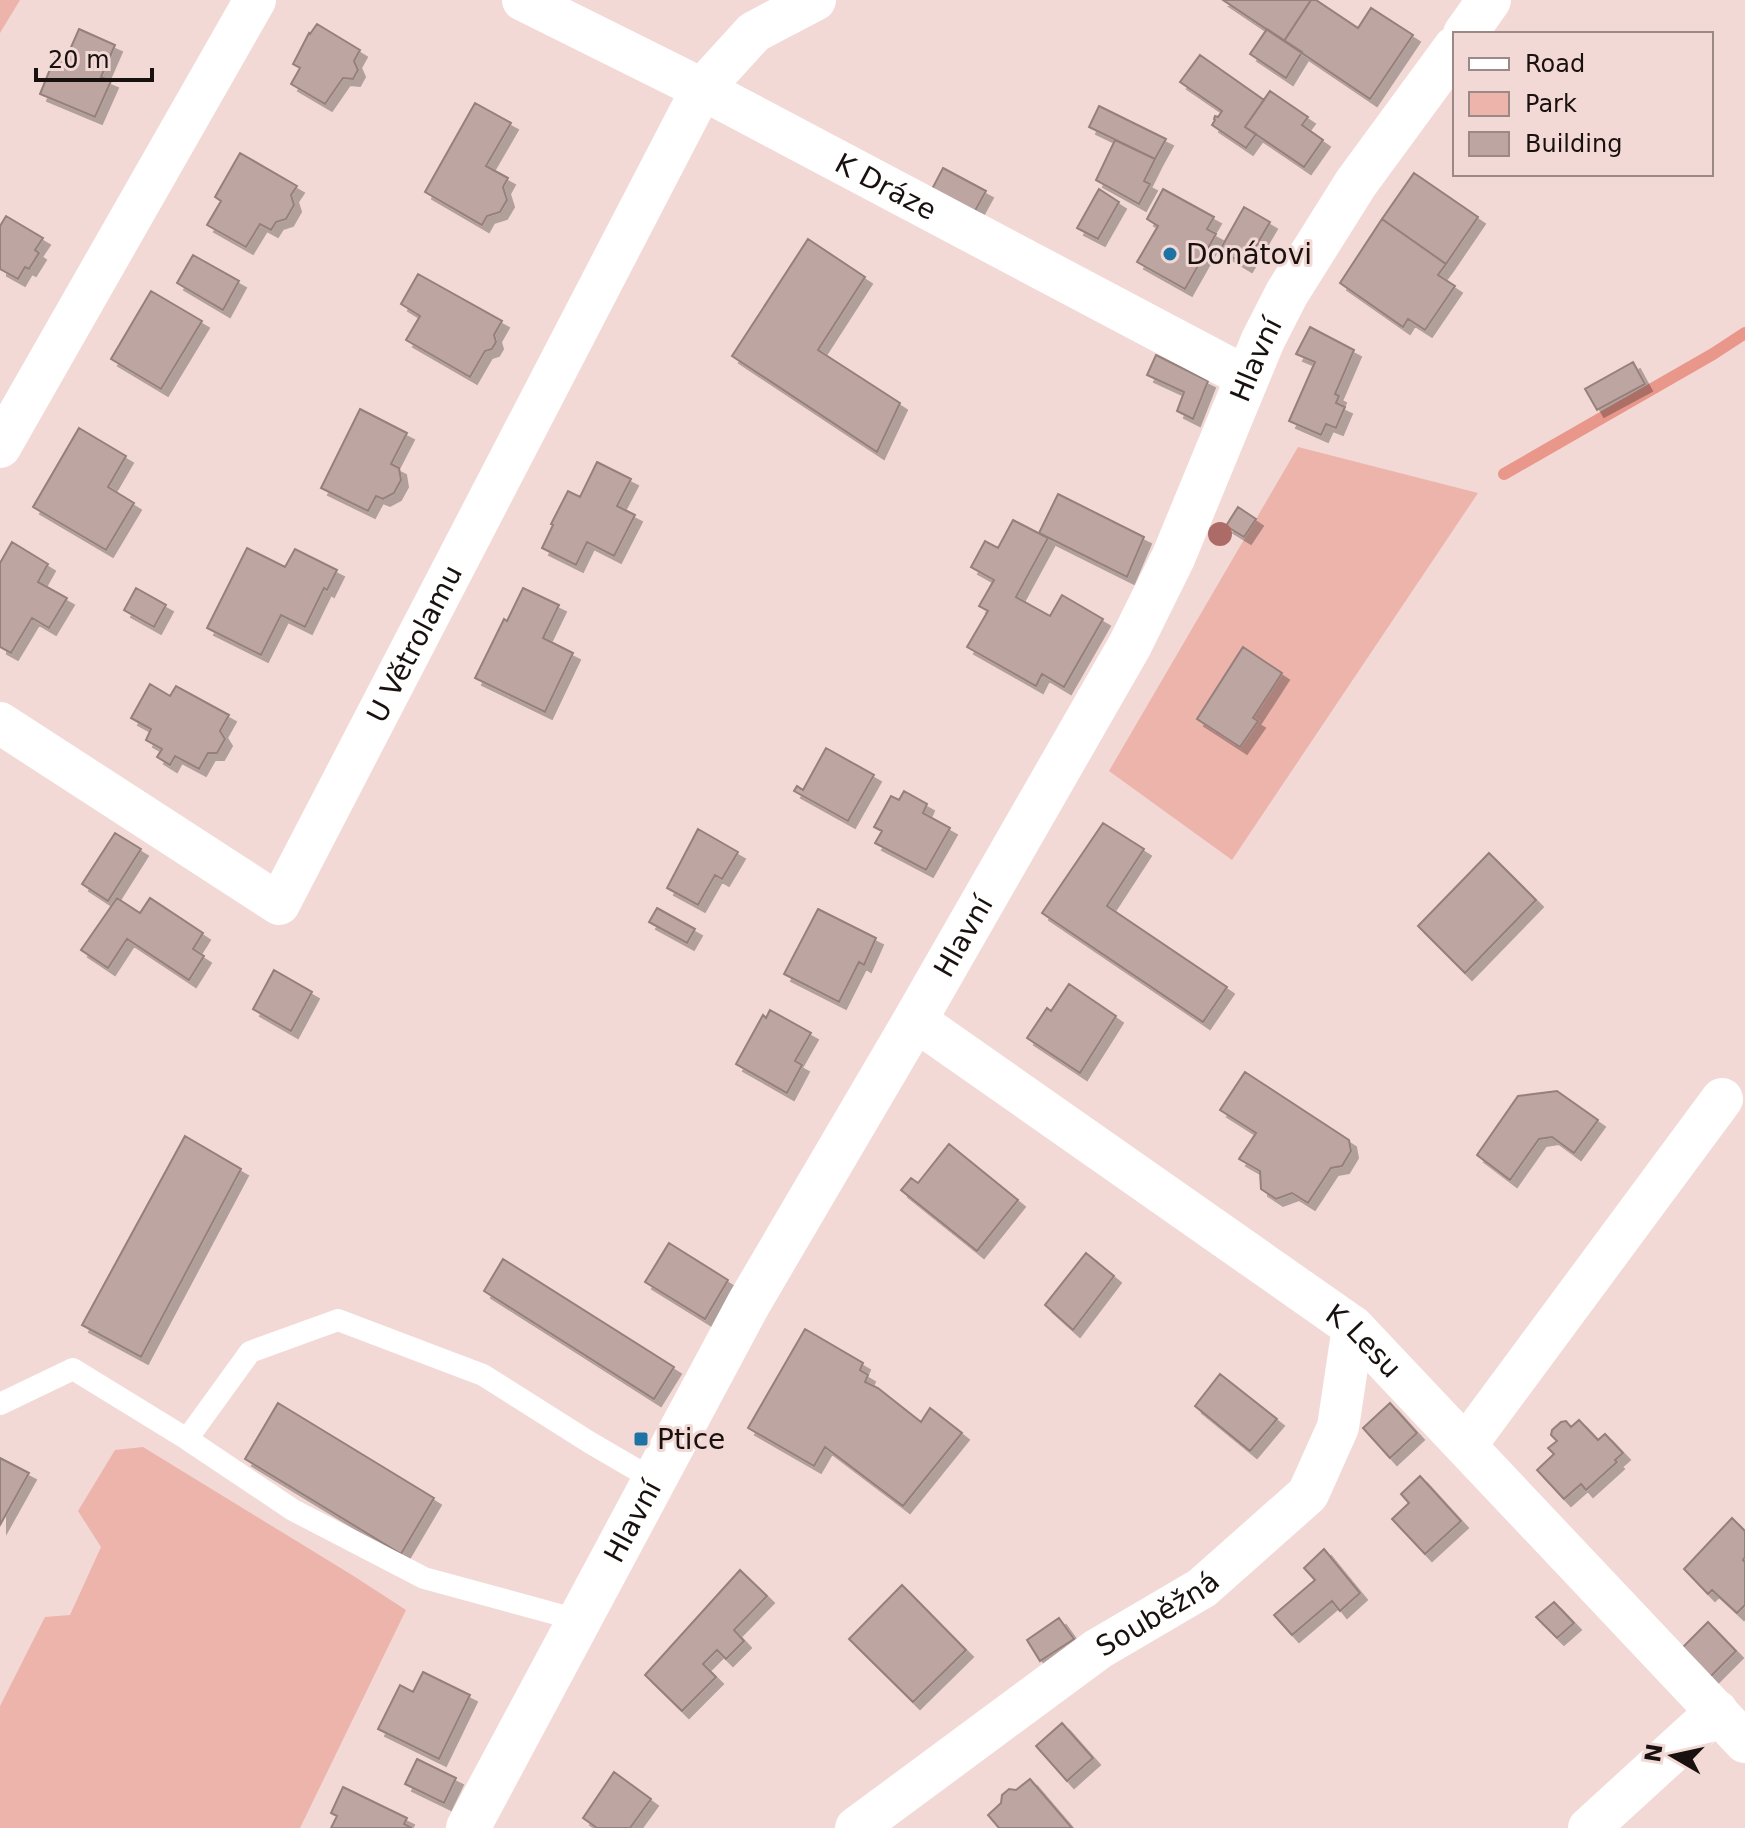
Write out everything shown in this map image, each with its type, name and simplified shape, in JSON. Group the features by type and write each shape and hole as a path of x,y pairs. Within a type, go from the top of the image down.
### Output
{"main road":[{"path":"1466,32 1489,0"},
{"name":"Hlavní","path":"468,1828 749,1303 1130,645 1173,558 1263,340 1287,293 1356,183 1453,51"}],"street":[{"path":"0,447 255,0"},
{"name":"K Dráze","path":"523,0 702,89 1248,378"},
{"path":"702,89 754,32 815,0"},
{"name":"U Větrolamu","path":"0,723 279,904 702,89"},
{"name":"K Lesu","path":"915,1020 1353,1327 1745,1742"},
{"path":"1466,1445 1722,1099"},
{"name":"Souběžná","path":"856,1828 1098,1649 1202,1588 1308,1494 1338,1427 1353,1327"},
{"path":"1589,1828 1717,1711"}],"lane":[{"path":"187,1439 250,1352 338,1320 483,1375 654,1480"},
{"path":"0,1404 73,1369 187,1439 293,1510 424,1578 578,1620"}],"green space":[{"path":"0,0 20,0 0,33"},
{"path":"1298,447 1478,493 1232,860 1109,771"},
{"path":"143,1447 406,1610 300,1828 0,1828 0,1706 45,1617 70,1615 101,1547 78,1511 115,1450"}],"building":[{"path":"1223,0 1311,0 1284,41"},
{"path":"1311,0 1316,0 1358,28 1371,8 1413,35 1370,99 1284,41"},
{"path":"317,24 360,50 354,61 358,70 353,79 343,78 325,104 291,84 300,68 293,64"},
{"path":"79,29 115,45 101,77 111,81 95,117 40,94 55,57 65,61"},
{"path":"1267,29 1302,52 1286,78 1250,54"},
{"path":"1200,55 1264,100 1245,127 1256,134 1246,148 1212,125 1215,116 1218,117 1222,111 1180,82"},
{"path":"1270,91 1308,117 1302,125 1323,140 1304,167 1245,127"},
{"path":"475,103 511,123 486,166 508,178 503,187 507,200 500,212 487,216 482,225 425,192"},
{"path":"1099,106 1166,139 1155,159 1089,127"},
{"path":"1115,140 1155,159 1144,181 1150,184 1139,204 1096,180"},
{"path":"240,153 297,186 291,195 294,205 286,219 276,222 271,230 260,224 246,247 207,225 221,201 215,197"},
{"path":"943,168 986,191 975,211 932,189"},
{"path":"1414,173 1478,217 1446,264 1382,219"},
{"path":"1099,189 1119,202 1098,239 1077,228"},
{"path":"1163,189 1214,217 1207,229 1216,234 1185,289 1137,262 1158,226 1147,219"},
{"path":"1244,207 1270,222 1245,265 1220,250"},
{"path":"6,216 43,238 35,250 39,253 18,279 0,269 0,226"},
{"path":"1382,219 1446,264 1438,275 1455,286 1425,330 1408,319 1403,327 1340,283"},
{"path":"808,239 865,277 818,350 900,403 877,452 732,356"},
{"path":"193,255 239,281 223,310 177,283"},
{"path":"418,274 502,321 494,335 496,342 492,349 485,351 470,377 406,340 420,316 401,304"},
{"path":"151,291 202,321 161,389 111,359"},
{"path":"1310,327 1354,350 1335,394 1339,396 1336,403 1345,407 1336,428 1326,424 1321,435 1289,421 1315,362 1296,354"},
{"path":"1156,355 1208,381 1193,419 1177,411 1184,392 1147,375"},
{"path":"1633,362 1645,384 1597,410 1585,389"},
{"path":"360,409 407,433 391,464 399,468 401,480 394,493 383,499 376,496 368,511 321,488"},
{"path":"79,428 126,456 108,487 134,503 106,550 33,507"},
{"path":"597,462 631,479 617,506 635,515 614,556 587,542 576,565 542,548 568,491 580,497"},
{"path":"1058,494 1144,537 1127,577 1039,533"},
{"path":"1238,507 1256,519 1244,537 1226,526"},
{"path":"1013,520 1048,538 1016,597 1050,616 1062,595 1103,619 1064,687 1042,674 1036,686 967,647 988,611 979,606 994,580 971,567 985,541 998,548"},
{"path":"12,542 48,564 38,582 67,598 49,628 32,618 11,653 0,647 0,563"},
{"path":"247,548 285,567 295,549 337,570 327,590 324,588 305,627 281,615 261,655 207,628"},
{"path":"136,588 166,605 154,627 124,610"},
{"path":"523,588 559,605 543,638 573,653 545,712 475,678"},
{"path":"1243,647 1282,673 1253,718 1258,721 1240,747 1197,719"},
{"path":"150,684 170,696 176,686 229,715 220,731 225,739 217,753 208,753 199,769 175,756 170,765 157,757 162,749 146,740 151,729 131,718"},
{"path":"826,748 874,775 848,821 794,791 797,786 803,790"},
{"path":"904,791 927,804 923,813 950,828 926,870 875,843 882,831 874,827 891,796 899,800"},
{"path":"1103,823 1144,849 1107,906 1227,987 1203,1022 1042,913"},
{"path":"698,829 738,852 722,879 715,875 698,905 667,888"},
{"path":"115,833 141,849 108,901 82,884"},
{"path":"1489,853 1536,900 1465,973 1418,926"},
{"path":"117,898 140,913 150,898 203,933 193,949 204,956 189,980 127,939 108,968 81,950"},
{"path":"657,908 695,929 687,943 649,922"},
{"path":"818,909 876,938 864,965 859,962 839,1002 784,974"},
{"path":"274,970 312,992 291,1031 253,1009"},
{"path":"1069,984 1116,1016 1080,1073 1027,1038 1047,1008 1051,1011"},
{"path":"770,1010 811,1033 795,1061 802,1065 787,1093 736,1064 763,1015 766,1018"},
{"path":"1245,1072 1349,1140 1351,1151 1342,1166 1331,1168 1308,1203 1292,1193 1276,1199 1261,1189 1260,1171 1239,1159 1256,1133 1220,1110"},
{"path":"1557,1091 1598,1120 1574,1153 1552,1137 1539,1139 1510,1180 1477,1155 1518,1096"},
{"path":"185,1136 241,1169 141,1357 82,1325"},
{"path":"949,1144 1018,1200 977,1251 901,1190 911,1178 918,1183"},
{"path":"669,1243 728,1280 705,1319 645,1282"},
{"path":"1086,1253 1114,1276 1073,1330 1045,1305"},
{"path":"503,1259 674,1367 654,1399 484,1291"},
{"path":"805,1329 863,1363 860,1370 868,1375 865,1382 878,1388 921,1422 930,1408 962,1433 903,1506 825,1447 814,1466 748,1428"},
{"path":"1220,1374 1277,1419 1250,1451 1195,1406"},
{"path":"278,1403 434,1498 401,1554 245,1459"},
{"path":"1390,1403 1417,1433 1390,1458 1363,1428"},
{"path":"1579,1420 1598,1440 1605,1434 1623,1453 1586,1490 1581,1484 1564,1499 1537,1470 1554,1454 1548,1448 1557,1441 1551,1435 1552,1430 1561,1422 1566,1421 1571,1427"},
{"path":"0,1458 29,1473 0,1525"},
{"path":"1420,1476 1461,1521 1425,1554 1392,1519 1409,1503 1401,1494"},
{"path":"1732,1518 1745,1531 1745,1605 1737,1613 1712,1590 1708,1594 1684,1569"},
{"path":"1324,1549 1360,1593 1340,1611 1332,1601 1292,1635 1274,1615 1315,1580 1304,1568"},
{"path":"740,1570 767,1596 734,1630 744,1641 726,1659 717,1650 703,1664 716,1677 682,1711 645,1675"},
{"path":"902,1585 966,1650 913,1702 849,1639"},
{"path":"1554,1602 1574,1623 1557,1638 1536,1617"},
{"path":"1059,1618 1074,1639 1040,1661 1027,1640"},
{"path":"1708,1622 1736,1651 1710,1677 1683,1647"},
{"path":"423,1672 470,1695 439,1759 378,1729 400,1685 413,1692"},
{"path":"1062,1723 1093,1758 1067,1781 1036,1746"},
{"path":"417,1759 456,1778 444,1803 405,1784"},
{"path":"614,1772 651,1799 630,1828 597,1828 583,1818"},
{"path":"1030,1779 1072,1828 999,1828 988,1815 1001,1803 1002,1795 1009,1789 1016,1790"},
{"path":"343,1787 407,1818 404,1824 412,1828 331,1828 337,1816 331,1813"}],"waterway":[{"path":"1504,474 1745,333"}],"place":[{"name":"Donátovi","path":"1170,254"},
{"name":"Ptice","path":"641,1439"}]}
